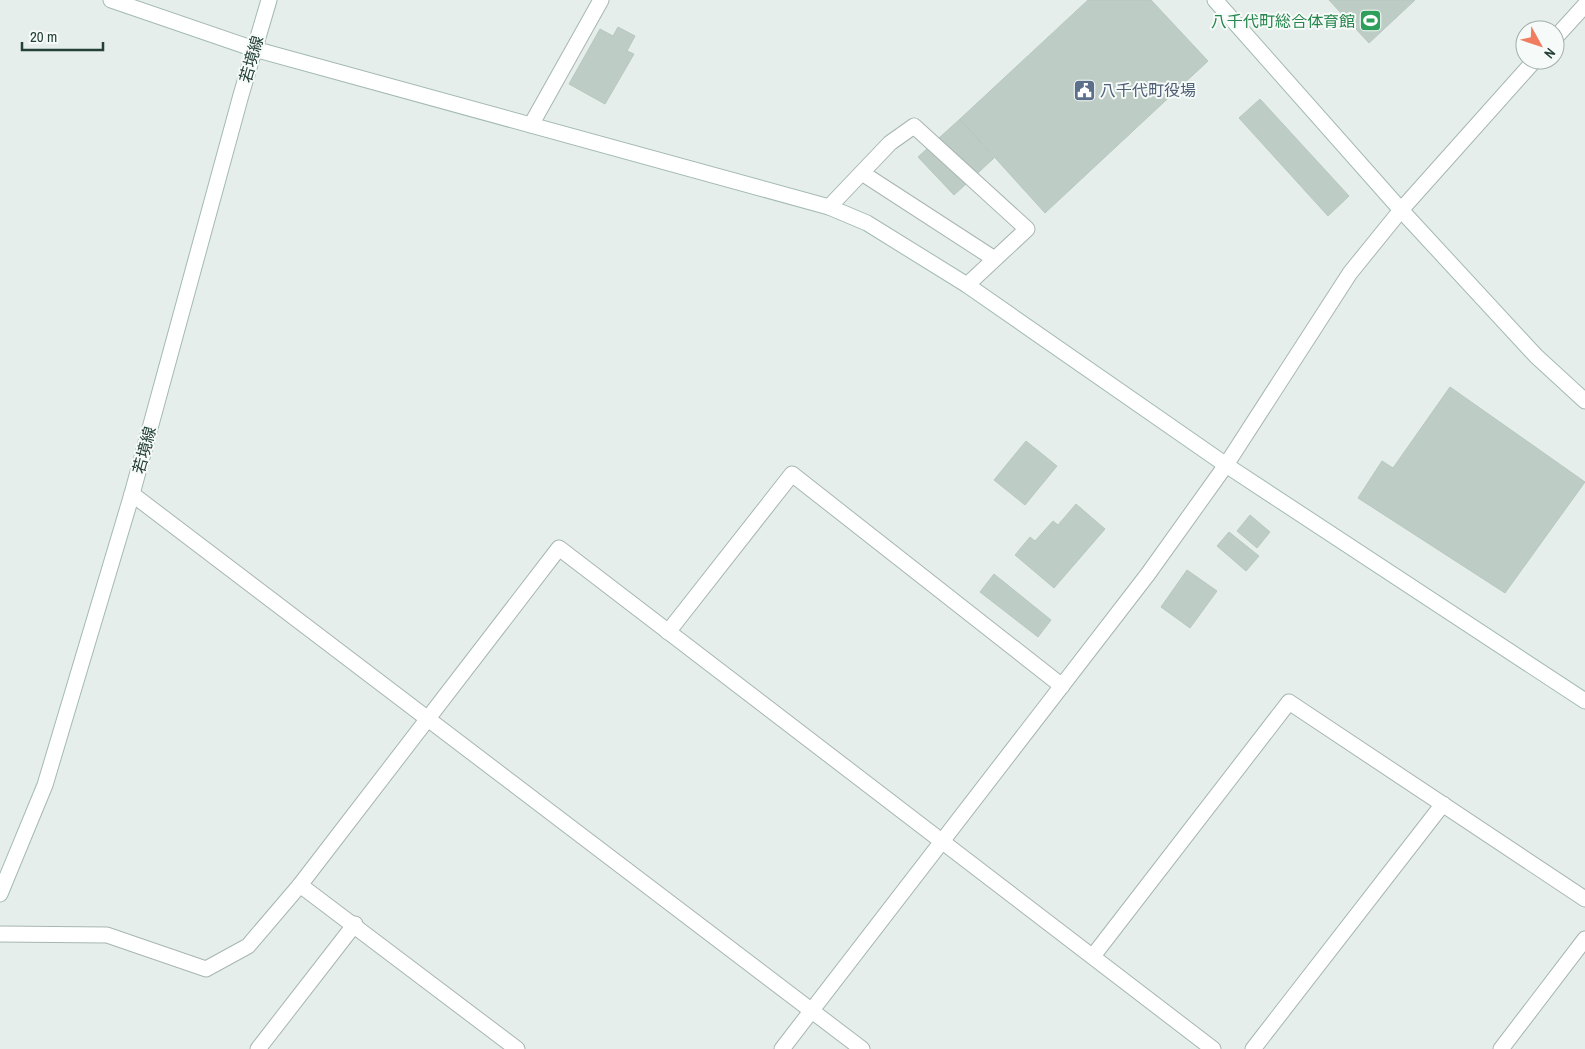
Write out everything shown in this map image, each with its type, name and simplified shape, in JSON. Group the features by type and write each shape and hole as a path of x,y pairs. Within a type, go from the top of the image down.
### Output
{"street":[{"path":"111,0 254,49 532,124 829,208 867,223 967,285 1226,465 1585,701"},
{"name":"若境線","path":"0,894 45,785 132,494 269,0"},
{"path":"532,124 601,0"},
{"path":"1214,0 1401,210 1536,356 1585,401"},
{"path":"1565,27 1585,4"},
{"path":"782,1049 1148,574 1226,465 1350,273 1401,210 1526,70"},
{"path":"829,208 890,143 914,126 1026,229 993,258 967,285"},
{"path":"862,173 993,258"},
{"path":"668,632 792,474 1062,686"},
{"path":"132,494 862,1049"},
{"path":"0,934 107,935 206,969 248,946 300,885 559,548 1213,1049"},
{"path":"1093,956 1289,702 1585,899"},
{"path":"1253,1049 1443,804"},
{"path":"300,885 517,1049"},
{"path":"258,1049 354,924"},
{"path":"1501,1049 1585,939"}],"building":[{"name":"八千代町役場","path":"1088,0 1151,0 1208,61 1045,213 960,119"},
{"name":"八千代町総合体育館","path":"1329,0 1415,0 1369,43"},
{"path":"618,27 635,36 627,51 634,54 605,104 569,84 600,29 613,36"},
{"path":"1260,99 1349,196 1328,216 1239,118"},
{"path":"960,119 994,158 954,195 918,157"},
{"path":"1450,387 1585,482 1505,593 1358,498 1382,461 1393,468"},
{"path":"1026,441 1057,466 1025,505 994,480"},
{"path":"1076,504 1105,529 1054,588 1015,555 1030,537 1035,541 1053,521 1058,525"},
{"path":"1250,515 1270,532 1257,548 1237,531"},
{"path":"1229,532 1259,556 1246,571 1217,546"},
{"path":"1187,570 1217,591 1190,628 1161,607"},
{"path":"994,574 1051,620 1038,637 980,592"}],"place":[{"name":"八千代町総合体育館","path":"1371,21"},
{"name":"八千代町役場","path":"1084,90"}]}
